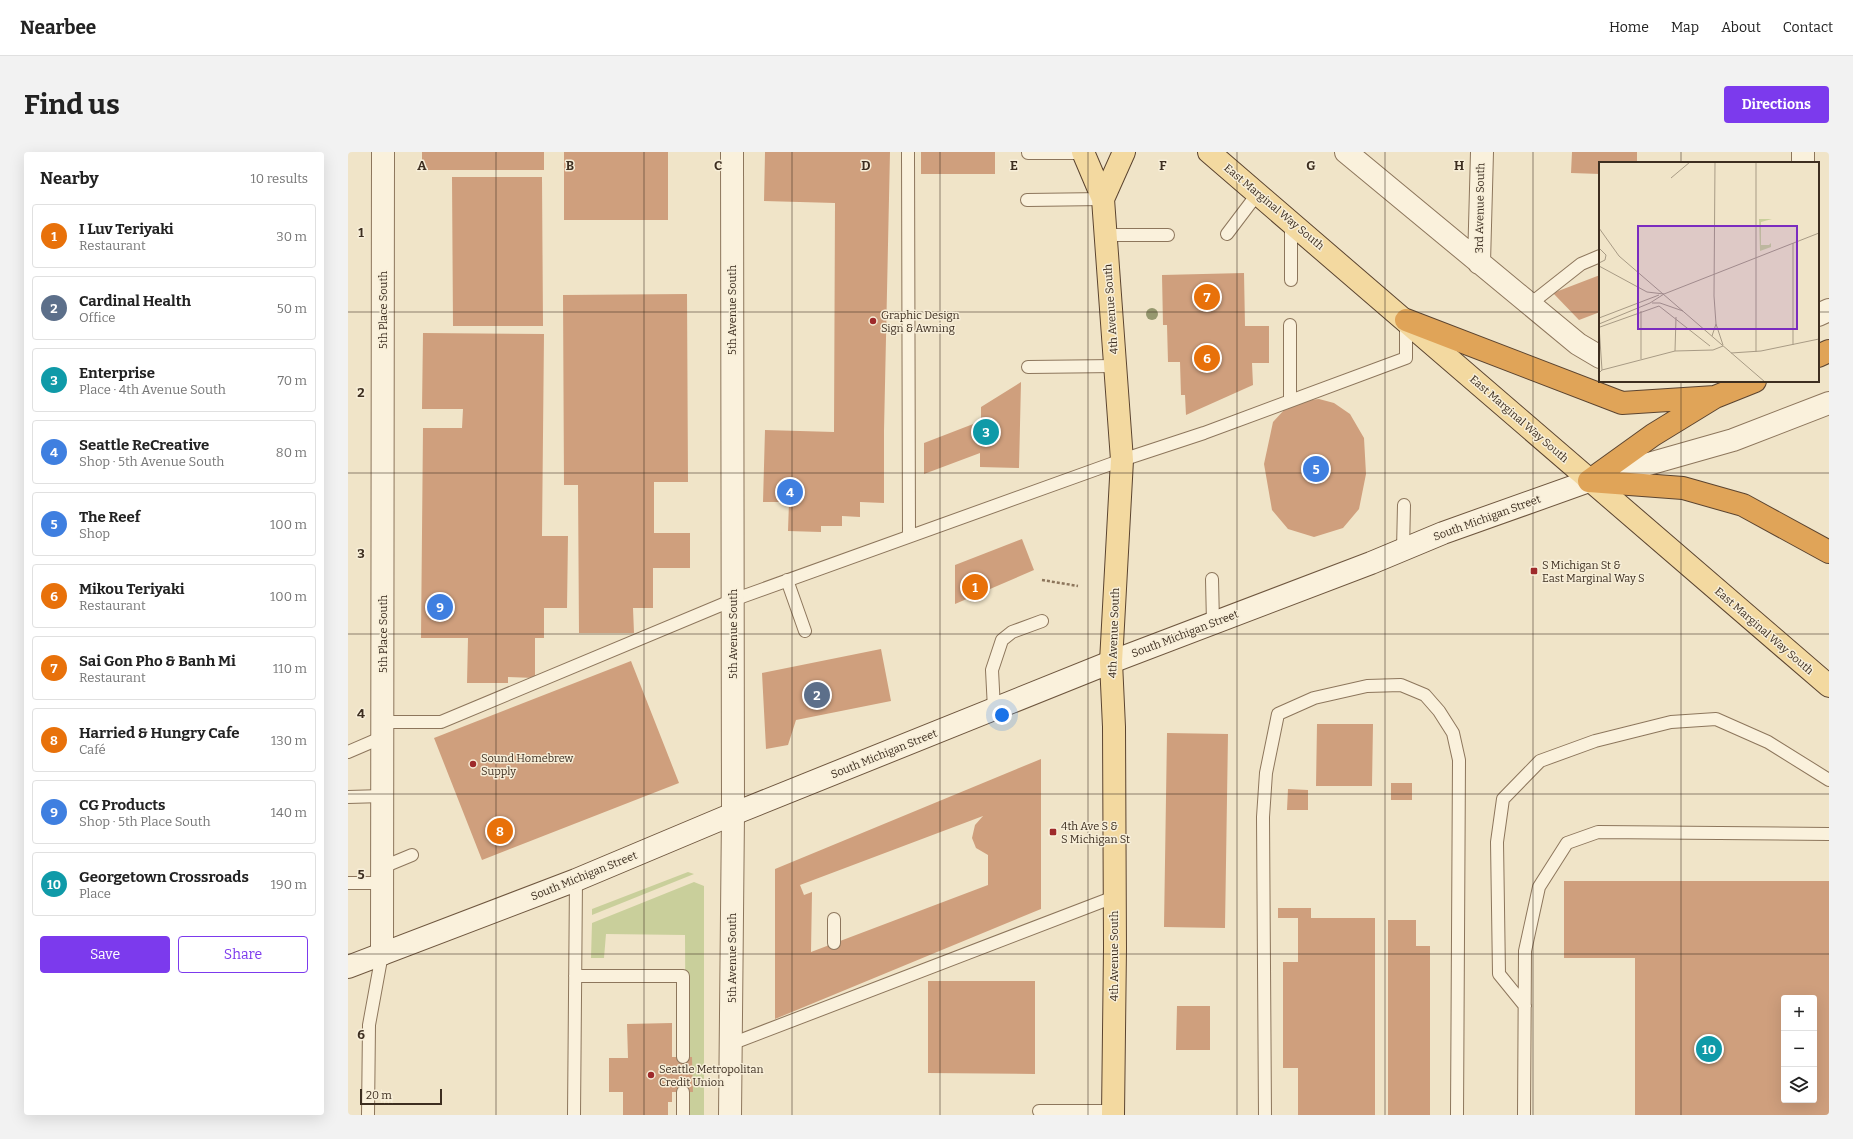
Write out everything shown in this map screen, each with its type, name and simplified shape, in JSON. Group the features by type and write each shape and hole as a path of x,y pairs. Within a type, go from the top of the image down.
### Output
{"highway":[{"path":"1406,320 1622,403 1715,397"},
{"path":"1819,356 1829,351"},
{"path":"1589,481 1653,436 1715,397 1752,382"},
{"path":"1589,481 1683,488 1743,505 1829,552"}],"main road":[{"name":"4th Avenue South","path":"1083,152 1103,199 1122,460 1111,662 1114,727 1115,948 1112,1113"},
{"name":"4th Avenue South","path":"1103,199 1124,152"},
{"name":"East Marginal Way South","path":"1209,152 1406,320 1589,481 1829,686"}],"street":[{"name":"5th Place South","path":"382,954 383,152"},
{"name":"5th Avenue South","path":"730,1115 733,814 732,152"},
{"path":"1346,152 1529,305 1578,344 1599,356"},
{"name":"3rd Avenue South","path":"1479,263 1482,152"},
{"path":"1819,315 1829,310"},
{"name":"South Michigan Street","path":"348,967 576,880 733,814 1111,662 1403,550 1443,533 1589,481 1733,440 1829,403"}],"lane":[{"path":"908,152 909,536"},
{"path":"1028,153 1083,152"},
{"path":"1227,234 1258,193"},
{"path":"1027,200 1103,199"},
{"path":"1291,221 1291,280"},
{"path":"1105,235 1168,235"},
{"path":"1529,305 1581,264 1599,256"},
{"path":"348,752 383,730 441,722 733,600 1122,460 1204,433 1406,358 1406,320"},
{"path":"1290,325 1290,401"},
{"path":"1028,367 1115,366"},
{"path":"1403,550 1404,505"},
{"path":"1212,579 1213,623"},
{"path":"787,580 805,631"},
{"path":"994,709 992,670 1002,640 1012,632 1042,621"},
{"path":"1265,1115 1263,817 1266,773 1278,714 1314,698 1367,686 1401,685 1424,695 1439,711 1453,733 1459,760 1456,1115"},
{"path":"1524,1006 1499,974 1497,842 1503,799 1540,761 1595,741 1671,722 1716,718 1768,742 1829,780"},
{"path":"348,797 383,796"},
{"path":"1524,1115 1525,951 1539,887 1567,843 1598,832 1829,834"},
{"path":"348,883 382,875 412,855"},
{"path":"574,1115 576,880"},
{"path":"731,1044 834,999 1114,897"},
{"path":"834,919 834,943"},
{"name":"5th Place South","path":"368,1115 369,1025 382,954"},
{"path":"575,976 684,976 683,1057"},
{"path":"683,1092 683,1115"},
{"path":"1039,1111 1112,1113"}],"path":[{"path":"1042,580 1078,586"}],"green space":[{"path":"688,872 694,874 592,915 592,909"},
{"path":"694,882 704,886 704,1115 686,1115 685,935 606,934 604,958 591,958 592,923"}],"building":[{"path":"422,152 544,152 544,170 422,170"},
{"path":"564,152 668,152 668,220 564,220"},
{"path":"765,152 890,152 884,431 884,503 860,502 860,517 842,516 842,526 821,526 821,532 788,531 789,502 763,502 765,430 834,432 835,203 764,201"},
{"path":"921,152 995,152 995,174 921,174"},
{"path":"1572,152 1637,152 1637,162 1599,162 1599,174 1571,173"},
{"path":"452,177 542,177 543,326 453,326"},
{"path":"1244,273 1245,326 1269,326 1269,363 1252,363 1253,385 1186,415 1185,395 1181,395 1180,362 1168,362 1167,325 1163,325 1162,275"},
{"path":"1599,275 1599,312 1579,320 1553,293"},
{"path":"687,294 688,482 654,482 654,533 690,533 690,568 653,568 653,608 633,608 634,633 579,633 578,485 564,485 563,295"},
{"path":"423,333 544,334 542,536 568,536 567,608 544,608 544,638 535,638 535,678 508,677 508,683 467,683 468,638 421,638 423,428 462,428 463,409 422,409"},
{"path":"1021,382 1019,468 980,467 980,453 924,474 924,443 981,421 981,407"},
{"path":"1319,399 1334,403 1350,414 1364,438 1366,474 1359,509 1343,528 1314,537 1288,529 1272,510 1264,464 1273,422 1285,409 1301,401"},
{"path":"1022,539 1034,570 955,604 955,565"},
{"path":"881,649 891,701 796,720 788,745 766,749 762,673"},
{"path":"631,661 679,783 482,860 434,738"},
{"path":"1317,724 1373,724 1372,786 1316,786"},
{"path":"1167,733 1228,734 1225,928 1164,927"},
{"path":"1041,759 1041,909 775,1019 775,869","holes":["983,816 975,825 972,838 976,848 988,855 988,885 811,952 812,892 804,895 800,885"]},
{"path":"1391,783 1412,783 1412,800 1391,800"},
{"path":"1288,789 1308,790 1308,810 1287,810"},
{"path":"1564,881 1829,881 1829,1115 1635,1115 1635,958 1564,958"},
{"path":"1278,908 1311,908 1311,918 1375,918 1375,1115 1298,1115 1298,1068 1283,1068 1283,962 1298,962 1298,918 1278,918"},
{"path":"1388,920 1416,920 1416,946 1430,946 1430,1115 1388,1115"},
{"path":"928,981 1035,981 1035,1074 928,1073"},
{"path":"1177,1006 1210,1006 1210,1050 1176,1050"},
{"name":"Seattle Metropolitan Credit Union","path":"672,1023 672,1057 692,1057 693,1092 672,1092 672,1102 668,1102 668,1115 623,1115 623,1092 609,1092 609,1058 628,1058 627,1024"}],"place":[{"name":"Sai Gon Pho & Banh Mi","path":"1207,297"},
{"name":"Graphic Design Sign & Awning","path":"873,321"},
{"name":"Mikou Teriyaki","path":"1207,358"},
{"name":"Enterprise","path":"986,432"},
{"name":"The Reef","path":"1316,469"},
{"name":"Seattle ReCreative","path":"790,492"},
{"name":"S Michigan St & East Marginal Way S","path":"1534,571"},
{"name":"I Luv Teriyaki","path":"975,587"},
{"name":"CG Products","path":"440,607"},
{"name":"Cardinal Health","path":"817,695"},
{"name":"Sound Homebrew Supply","path":"473,764"},
{"name":"Harried & Hungry Cafe","path":"500,831"},
{"name":"4th Ave S & S Michigan St","path":"1053,832"},
{"name":"Georgetown Crossroads","path":"1709,1049"},
{"name":"Seattle Metropolitan Credit Union","path":"651,1075"}]}
